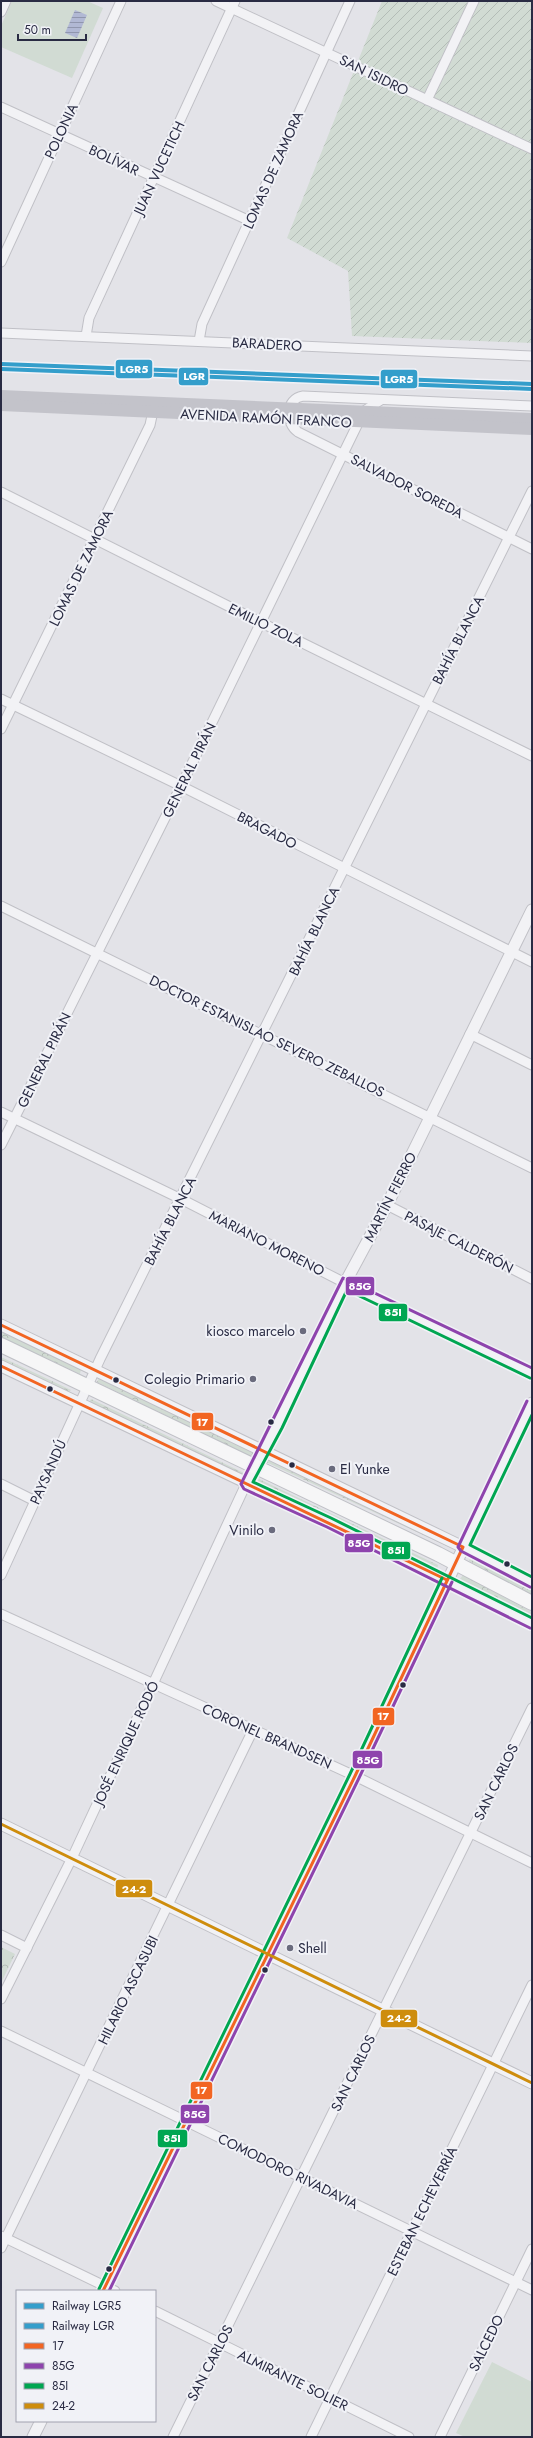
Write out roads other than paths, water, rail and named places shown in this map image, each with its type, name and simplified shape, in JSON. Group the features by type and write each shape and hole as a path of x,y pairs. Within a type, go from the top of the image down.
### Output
{"main road":[{"name":"AVENIDA RAMÓN FRANCO","path":"1,396 154,408"},
{"name":"AVENIDA RAMÓN FRANCO","path":"1,405 154,408 361,416 532,419"},
{"name":"AVENIDA RAMÓN FRANCO","path":"361,416 532,429"},
{"path":"1,1345 456,1563 532,1603"}],"street":[{"path":"1,12 6,1"},
{"name":"POLONIA","path":"1,262 121,1"},
{"name":"SAN ISIDRO","path":"216,1 234,5 427,100 532,149"},
{"name":"LOMAS DE ZAMORA","path":"199,341 202,324 350,1"},
{"path":"427,100 474,1"},
{"name":"JUAN VUCETICH","path":"86,336 90,318 234,5"},
{"name":"BOLÍVAR","path":"1,107 155,179 250,221"},
{"name":"BARADERO","path":"1,332 532,356"},
{"path":"289,413 294,399 302,396 532,406"},
{"path":"361,416 381,400"},
{"name":"LOMAS DE ZAMORA","path":"1,729 96,540 150,425 154,408"},
{"name":"SALVADOR SOREDA","path":"289,413 293,428 298,432 344,453 532,549"},
{"name":"GENERAL PIRÁN","path":"1,1146 181,786 361,416"},
{"name":"BAHÍA BLANCA","path":"94,1370 181,1199 532,491"},
{"name":"EMILIO ZOLA","path":"1,492 532,756"},
{"name":"BRAGADO","path":"1,699 181,786 532,962"},
{"name":"DOCTOR ESTANISLAO SEVERO ZEBALLOS","path":"1,906 96,954 431,1116 532,1168"},
{"name":"MARTÍN FIERRO","path":"246,1484 264,1451 345,1283 387,1205 532,910"},
{"path":"470,1034 532,1065"},
{"name":"MARIANO MORENO","path":"1,1112 181,1199 345,1283 532,1374"},
{"name":"PASAJE CALDERÓN","path":"387,1205 532,1279"},
{"path":"1,1325 463,1547 532,1583"},
{"path":"1,1366 447,1580 532,1624"},
{"name":"PAYSANDÚ","path":"1,1575 94,1370"},
{"path":"3,2237 108,2289 186,2120 355,1776 532,1403"},
{"path":"1,1484 35,1501"},
{"name":"JOSÉ ENRIQUE RODÓ","path":"1,1999 72,1858 246,1484"},
{"name":"CORONEL BRANDSEN","path":"1,1614 355,1776 532,1862"},
{"name":"SAN CARLOS","path":"173,2437 532,1708"},
{"name":"HILARIO ASCASUBI","path":"1,2248 3,2237 88,2072 170,1905 253,1730"},
{"path":"1,1824 170,1905 532,2083"},
{"path":"1,1935 27,1948"},
{"name":"ESTEBAN ECHEVERRÍA","path":"311,2437 532,1985"},
{"name":"COMODORO RIVADAVIA","path":"1,2031 88,2072 532,2290"},
{"name":"SALCEDO","path":"440,2437 532,2249"},
{"name":"ALMIRANTE SOLIER","path":"156,2312 409,2437"},
{"path":"33,2437 40,2422"}],"water":[{"path":"75,10 87,15 77,38 65,33"}],"rail line":[{"name":"LGR5","path":"1,364 532,384"},
{"name":"LGR","path":"1,369 532,389"}],"place":[{"name":"kiosco marcelo","path":"303,1331"},
{"name":"Colegio Primario","path":"253,1379"},
{"name":"El Yunke","path":"332,1469"},
{"name":"Vinilo","path":"272,1530"},
{"name":"Shell","path":"290,1948"}]}
